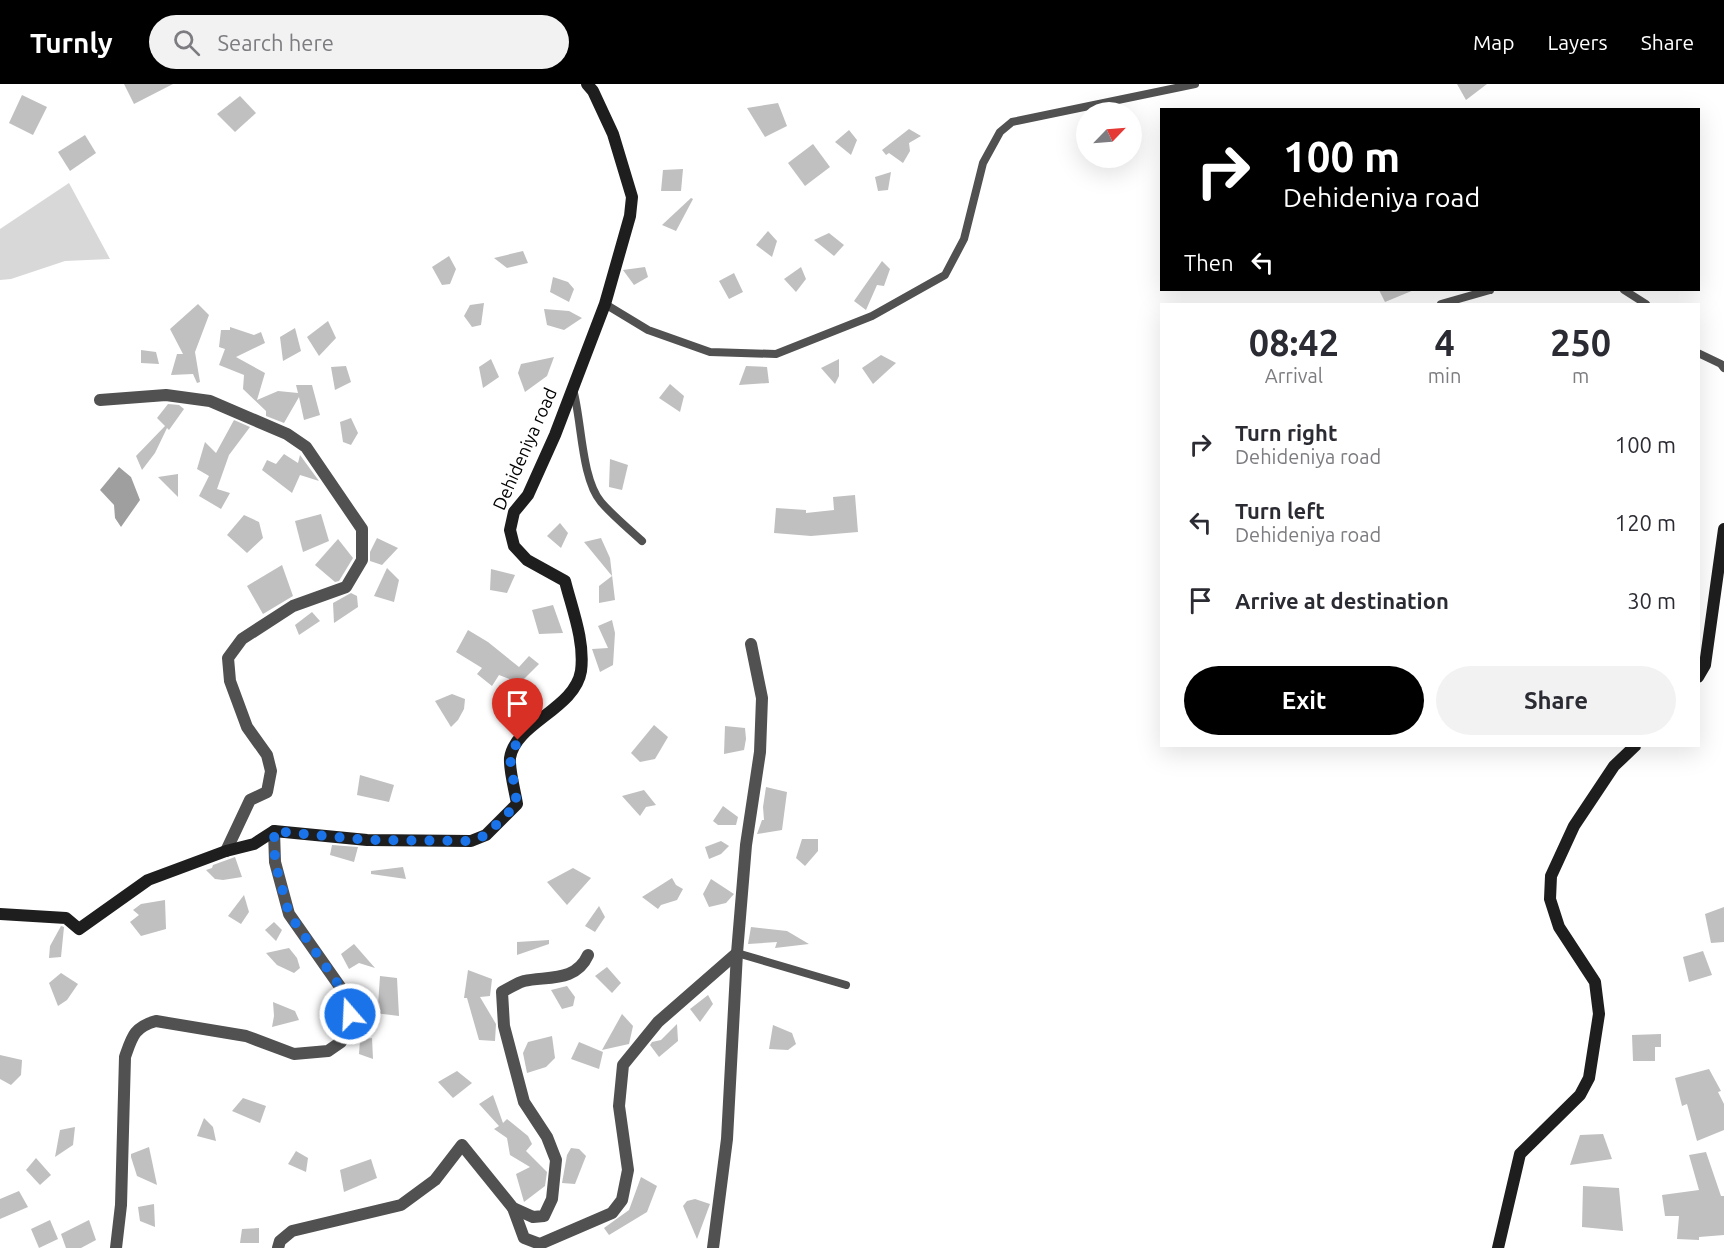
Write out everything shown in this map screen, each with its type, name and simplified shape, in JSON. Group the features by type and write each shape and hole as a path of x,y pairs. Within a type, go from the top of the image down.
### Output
{"street":[{"name":"Dehideniya road","path":"274,831 367,840 471,841 486,835 517,804 510,758 518,740 572,692 581,673 582,650 566,580 527,560 514,546 510,530 514,512 528,495 573,388 605,304 630,216 632,197 613,134 593,91 587,84"},
{"path":"100,400 166,395 210,401 287,434 306,447 362,528 362,560 346,586 293,606 242,639 228,658 230,681 247,727 267,755 271,771 267,792 250,800 226,851"},
{"path":"1700,674 1705,665 1724,529"},
{"path":"713,1248 727,1139 737,952 746,845 760,752 762,698 751,644"},
{"path":"1498,1248 1520,1154 1580,1095 1590,1078 1599,1014 1595,982 1559,927 1550,900 1551,876 1574,826 1614,766 1634,747"},
{"path":"0,914 66,918 78,929 148,880 226,851 254,844 274,831"},
{"path":"116,1248 121,1205 125,1057 134,1034 142,1025 156,1021 246,1036 294,1054 328,1051 341,1042 349,1027 350,1001 289,914 275,862 274,831"},
{"path":"278,1248 280,1241 292,1231 401,1204 435,1180 462,1145 513,1208 524,1238 540,1244 612,1213 622,1200 628,1170 619,1106 623,1065 658,1022 737,952"},
{"path":"513,1208 533,1217 544,1216 552,1199 556,1160 548,1137 524,1102 504,1026 502,992 521,981 566,975 583,967 588,955"}],"lane":[{"path":"605,304 648,330 710,352 776,354 872,316 945,275 964,239 983,164 1000,132 1012,122 1195,84"},
{"path":"1444,303 1486,291"},
{"path":"1626,291 1644,303"},
{"path":"1700,354 1721,364 1724,368"},
{"path":"573,388 589,479 600,501 642,541"},
{"path":"737,952 846,985"}],"shaded area":[{"path":"69,183 110,259 65,261 11,279 0,280 0,229"},
{"path":"119,467 131,477 140,500 121,527 115,518 114,505 100,490"}],"building":[{"path":"124,84 173,84 134,104"},
{"path":"1457,84 1487,84 1466,100"},
{"path":"22,95 47,107 33,135 9,123"},
{"path":"240,96 256,113 235,132 217,114"},
{"path":"778,103 787,126 765,137 747,108"},
{"path":"909,129 921,136 909,143 910,151 903,163 889,153 886,155 882,150"},
{"path":"849,130 857,140 851,155 835,142"},
{"path":"85,135 96,153 70,171 58,152"},
{"path":"813,144 830,167 805,186 788,163"},
{"path":"683,169 681,191 661,191 663,170"},
{"path":"891,172 888,190 878,191 875,177"},
{"path":"691,198 693,199 676,231 662,225"},
{"path":"768,231 777,241 772,257 756,245"},
{"path":"829,233 844,245 834,256 814,240"},
{"path":"523,251 528,263 507,268 494,258"},
{"path":"449,256 456,269 450,284 442,285 432,267"},
{"path":"882,261 890,269 884,286 877,285 866,310 854,301"},
{"path":"645,267 648,277 634,285 623,270"},
{"path":"801,267 806,279 796,292 784,279"},
{"path":"734,273 743,292 729,299 719,281"},
{"path":"553,277 568,282 574,289 569,302 550,292"},
{"path":"1380,291 1412,291 1385,302"},
{"path":"484,303 481,325 472,327 464,316 470,305"},
{"path":"198,304 209,315 195,352 200,382 197,383 193,374 171,375 177,354 183,354 170,329"},
{"path":"544,309 569,311 582,318 564,330 547,325"},
{"path":"328,321 336,338 319,356 307,337"},
{"path":"230,327 254,335 261,332 265,343 236,357 265,373 257,400 278,391 298,393 296,385 312,385 320,415 304,420 299,397 284,423 266,416 266,411 243,389 244,375 219,365 225,349 219,347 221,330 230,330"},
{"path":"295,328 301,351 283,361 280,337"},
{"path":"141,350 156,352 159,364 141,363"},
{"path":"881,355 896,363 873,384 862,368"},
{"path":"554,357 547,376 525,392 518,373 521,364"},
{"path":"491,359 499,377 483,388 479,367"},
{"path":"839,359 839,376 835,384 821,368"},
{"path":"346,366 351,382 335,390 331,367"},
{"path":"746,366 767,367 769,383 739,385"},
{"path":"670,384 684,396 680,412 659,398"},
{"path":"168,404 179,405 184,409 169,430 167,428 155,453 142,470 136,456 165,426 157,418"},
{"path":"351,418 358,433 351,445 343,442 340,422"},
{"path":"234,420 250,427 229,455 217,489 230,493 221,509 199,496 209,476 197,469 205,442 216,453"},
{"path":"284,454 298,463 300,455 319,481 300,475 292,493 262,470 267,460 276,464"},
{"path":"610,459 628,465 622,490 609,487"},
{"path":"178,474 178,497 158,477"},
{"path":"855,495 858,532 811,536 774,533 776,508 806,510 806,513 834,510 833,497"},
{"path":"321,514 329,541 303,552 295,521"},
{"path":"244,515 259,522 263,538 247,553 227,535"},
{"path":"560,523 568,533 561,548 547,536"},
{"path":"377,538 398,548 382,565 370,561 370,552"},
{"path":"601,538 610,558 615,600 599,603 599,586 612,576 584,542"},
{"path":"338,539 353,558 339,581 335,582 315,565"},
{"path":"282,565 293,596 263,614 247,586"},
{"path":"387,568 399,580 394,602 374,596"},
{"path":"491,569 515,575 507,593 490,590"},
{"path":"351,593 357,596 358,607 334,623 333,603"},
{"path":"553,605 563,633 539,634 532,610"},
{"path":"312,612 320,621 299,635 295,625"},
{"path":"612,620 615,633 613,665 600,672 592,649 608,648 598,626"},
{"path":"468,630 488,642 519,667 529,656 539,664 520,683 499,675 492,686 477,674 482,668 456,652"},
{"path":"452,694 465,699 464,709 451,727 435,701"},
{"path":"654,725 668,737 655,759 640,762 631,753"},
{"path":"725,726 745,728 744,750 724,754"},
{"path":"360,775 394,785 389,802 357,795"},
{"path":"766,787 787,792 782,830 757,834 764,820"},
{"path":"644,790 656,805 646,807 640,816 622,796"},
{"path":"723,806 738,817 736,825 718,825 713,821"},
{"path":"802,839 818,839 818,851 805,866 796,858"},
{"path":"721,841 729,846 721,854 709,859 705,847"},
{"path":"332,845 358,847 354,862 330,855"},
{"path":"235,857 242,877 215,879 206,870 212,868 213,865"},
{"path":"403,867 406,879 371,874 371,871"},
{"path":"573,868 591,878 567,905 547,882"},
{"path":"672,878 676,885 683,889 677,900 661,905 658,909 642,897"},
{"path":"711,879 734,894 726,903 709,907 703,894"},
{"path":"244,895 249,912 241,924 228,916"},
{"path":"165,900 166,929 141,936 130,922 139,915 133,910 141,904"},
{"path":"599,906 605,917 595,932 585,926"},
{"path":"1724,907 1724,942 1711,943 1705,914"},
{"path":"274,922 282,930 276,941 265,930"},
{"path":"61,926 64,927 61,957 49,958 50,946"},
{"path":"751,927 787,931 809,944 775,948 777,942 748,944"},
{"path":"549,940 549,944 517,955 517,942"},
{"path":"354,944 375,968 359,963 349,969 341,954"},
{"path":"289,948 297,958 300,968 294,973 277,965 266,953"},
{"path":"1703,951 1712,975 1689,982 1683,957"},
{"path":"607,967 621,983 612,993 595,976"},
{"path":"468,970 492,979 490,996 480,997 496,1024 495,1041 479,1040 467,998 464,998"},
{"path":"61,973 78,984 67,1000 58,1006 49,983"},
{"path":"380,976 397,978 399,1016 375,1013 378,1005"},
{"path":"567,986 575,997 573,1006 562,1009 551,990"},
{"path":"708,995 713,1004 700,1022 690,1009"},
{"path":"273,1002 295,1011 299,1020 272,1027"},
{"path":"622,1014 633,1026 629,1044 602,1050"},
{"path":"677,1024 678,1041 659,1057 650,1045 652,1042 661,1040"},
{"path":"773,1025 792,1033 796,1044 788,1050 769,1049"},
{"path":"1661,1034 1661,1047 1655,1047 1655,1061 1633,1061 1632,1035"},
{"path":"552,1036 555,1058 546,1067 527,1073 523,1053 528,1042"},
{"path":"372,1038 373,1059 359,1054 360,1040"},
{"path":"579,1042 603,1052 599,1069 571,1059"},
{"path":"0,1055 22,1060 21,1075 11,1085 0,1079"},
{"path":"1709,1069 1721,1091 1718,1092 1724,1104 1724,1130 1697,1141 1687,1104 1682,1106 1675,1078"},
{"path":"457,1071 472,1083 453,1098 438,1082"},
{"path":"493,1095 503,1123 507,1119 528,1136 532,1144 526,1151 547,1172 545,1186 524,1202 516,1174 530,1167 510,1155 507,1138 494,1129 499,1126 479,1104"},
{"path":"243,1098 266,1106 260,1123 232,1111"},
{"path":"204,1118 213,1127 216,1141 197,1136"},
{"path":"75,1127 73,1145 55,1157 60,1130"},
{"path":"1603,1134 1612,1159 1570,1165 1580,1135"},
{"path":"149,1147 157,1185 137,1176 131,1157 131,1154"},
{"path":"571,1148 579,1149 586,1156 575,1184 562,1183 567,1155"},
{"path":"296,1151 308,1158 306,1172 288,1164"},
{"path":"1706,1152 1721,1196 1724,1196 1724,1235 1699,1237 1699,1240 1677,1239 1679,1216 1665,1216 1662,1195 1699,1190 1689,1155"},
{"path":"36,1158 51,1175 40,1185 26,1170"},
{"path":"371,1159 377,1178 344,1192 340,1170"},
{"path":"641,1177 657,1186 647,1212 609,1235 604,1228 629,1210"},
{"path":"1583,1186 1619,1188 1623,1231 1582,1227"},
{"path":"19,1191 28,1207 0,1219 0,1199"},
{"path":"695,1199 710,1204 697,1239 683,1206 687,1201"},
{"path":"154,1204 155,1227 140,1221 138,1207"},
{"path":"50,1220 58,1239 39,1248 31,1229"},
{"path":"89,1220 96,1240 81,1248 66,1248 61,1234"},
{"path":"259,1228 259,1243 240,1243 242,1229"}],"route":[{"path":"350,1014 350,1001 289,914 275,862 274,831 367,840 471,841 486,835 517,804 510,758 518,740"}]}
